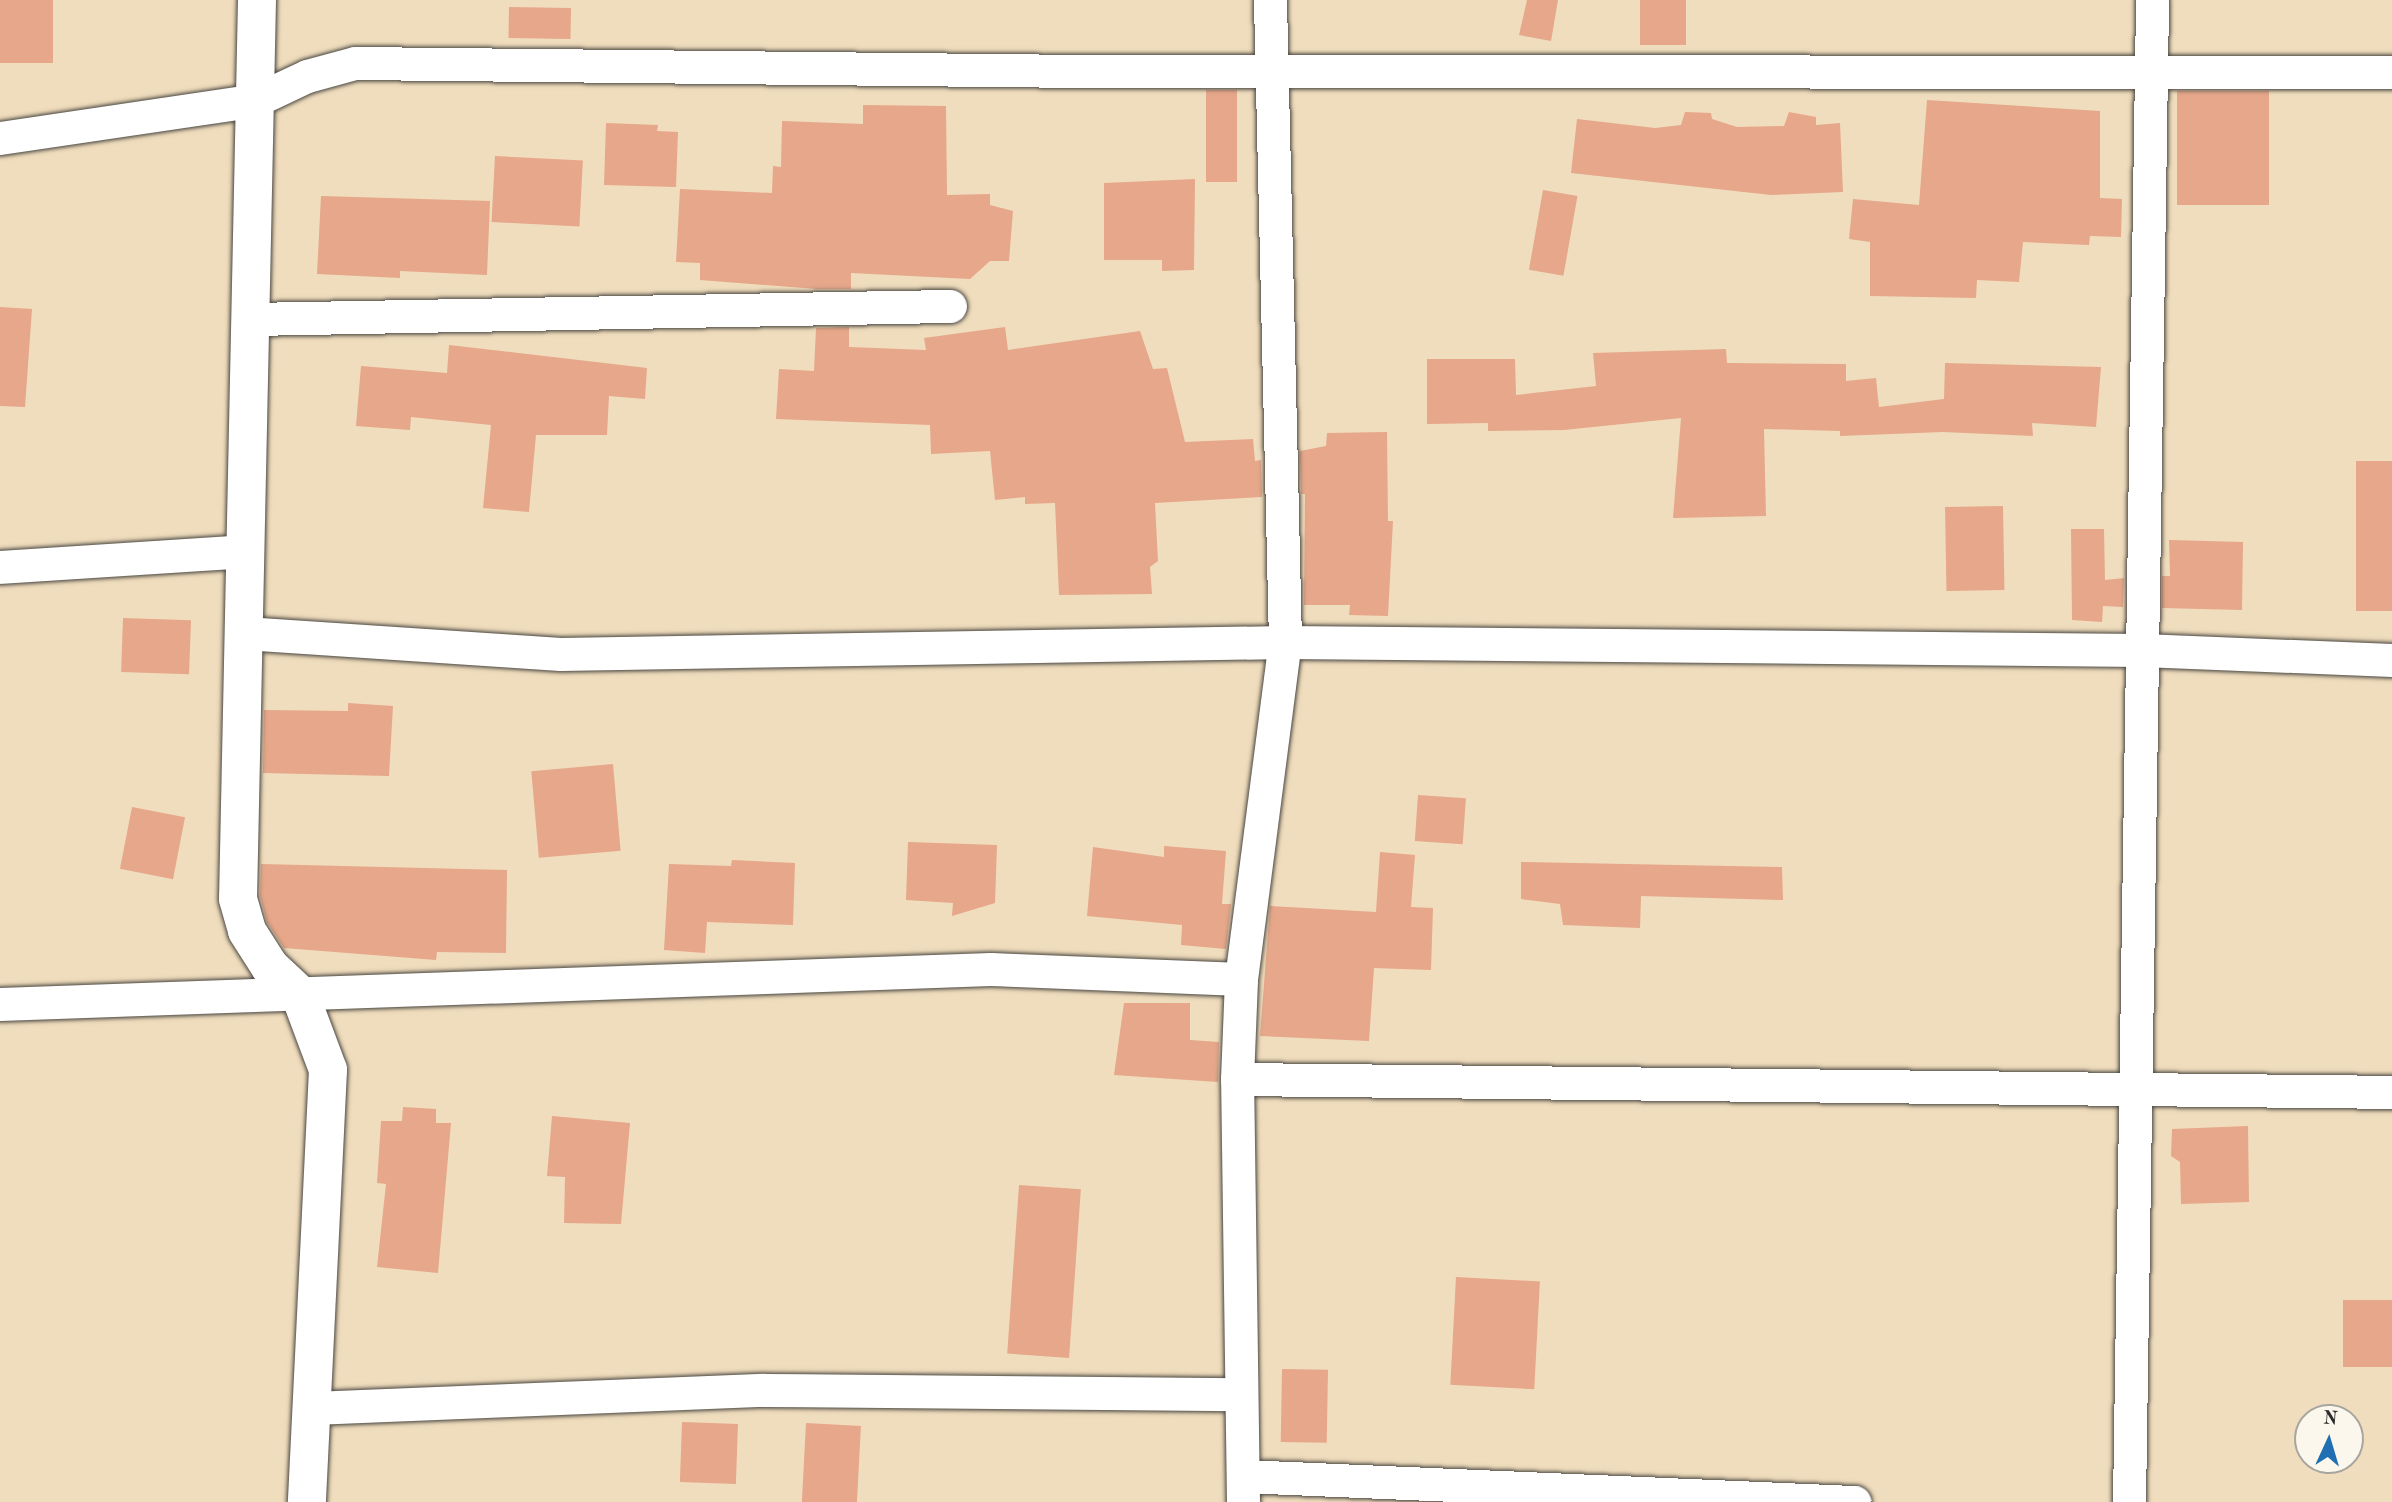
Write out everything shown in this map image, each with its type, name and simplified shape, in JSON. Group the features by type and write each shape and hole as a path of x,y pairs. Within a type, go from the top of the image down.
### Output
{"street":[{"path":"257,0 238,899 247,931 270,967 300,995 328,1070 307,1502"},
{"path":"1270,0 1274,72 1285,642 1241,979 1237,1079 1243,1489 1854,1502"},
{"path":"2129,1502 2138,1091 2152,0"},
{"path":"0,138 256,100 307,76 355,63 1274,72 2392,72"},
{"path":"251,319 950,306"},
{"path":"0,567 246,551"},
{"path":"244,633 560,654 1285,642 2143,650 2392,660"},
{"path":"0,1004 990,969 1241,979"},
{"path":"1237,1079 2392,1092"},
{"path":"312,1408 764,1390 1240,1394"}],"building":[{"path":"0,0 53,0 53,63 0,63"},
{"path":"1527,0 1558,0 1551,41 1519,35"},
{"path":"1640,0 1686,0 1686,45 1640,45"},
{"path":"509,7 571,8 570,39 508,38"},
{"path":"1206,90 1237,90 1237,182 1206,182"},
{"path":"2177,91 2269,91 2269,205 2177,205"},
{"path":"1927,100 2100,111 2100,198 2122,199 2121,237 2090,236 2089,245 2023,242 2019,282 1977,280 1976,298 1870,296 1870,242 1849,239 1853,199 1919,205"},
{"path":"863,105 946,106 947,195 990,194 990,205 1013,211 1009,261 990,261 970,279 851,273 851,289 700,280 700,263 676,262 680,189 772,193 773,166 781,167 782,121 863,124"},
{"path":"1685,112 1711,113 1712,119 1737,127 1784,126 1789,112 1816,117 1816,125 1840,123 1843,192 1771,195 1571,173 1577,119 1655,128 1681,125"},
{"path":"606,123 658,125 657,131 678,132 676,187 604,185"},
{"path":"495,156 583,161 579,227 492,222"},
{"path":"1195,179 1194,270 1162,271 1162,260 1104,260 1104,183"},
{"path":"1543,190 1577,196 1563,276 1529,270"},
{"path":"321,196 490,201 487,275 400,271 400,278 317,274"},
{"path":"0,307 32,309 25,407 0,406"},
{"path":"849,327 849,347 926,350 924,338 1005,327 1008,350 1140,331 1153,369 1167,368 1185,442 1253,439 1255,461 1261,460 1262,497 1155,503 1158,561 1150,567 1152,594 1059,595 1055,503 1025,504 1025,497 995,500 990,451 931,454 930,425 776,419 779,369 814,371 816,328"},
{"path":"449,345 647,368 645,399 609,396 607,435 536,435 529,512 483,508 491,425 411,417 410,430 356,426 361,366 447,373"},
{"path":"1726,349 1727,363 1846,364 1846,381 1876,378 1879,407 1944,399 1945,363 2101,367 2096,427 2032,423 2033,436 1943,432 1840,436 1840,431 1764,429 1766,516 1673,518 1681,418 1564,430 1488,431 1488,423 1427,424 1427,359 1515,359 1516,395 1596,386 1593,353"},
{"path":"1387,432 1388,521 1393,521 1388,616 1349,615 1350,605 1304,605 1305,494 1301,494 1300,451 1326,446 1327,433"},
{"path":"2356,461 2392,461 2392,611 2356,611"},
{"path":"2003,506 2004,590 1946,591 1945,507"},
{"path":"2071,529 2104,529 2105,580 2124,578 2123,607 2103,606 2102,622 2072,620"},
{"path":"2169,540 2243,542 2242,610 2162,608 2162,576 2170,576"},
{"path":"123,618 191,620 189,674 121,672"},
{"path":"348,703 393,706 389,776 263,773 264,710 348,711"},
{"path":"613,764 621,851 539,858 531,771"},
{"path":"1418,795 1466,798 1463,844 1415,841"},
{"path":"132,807 185,817 173,879 120,869"},
{"path":"908,842 997,845 995,903 952,916 953,903 906,900"},
{"path":"1164,846 1226,851 1222,904 1231,904 1226,949 1181,945 1182,925 1087,916 1093,847 1164,857"},
{"path":"1380,852 1415,855 1411,907 1433,908 1431,970 1374,968 1369,1041 1260,1036 1270,906 1376,912"},
{"path":"732,860 795,863 793,925 707,922 705,953 664,950 669,864 731,866"},
{"path":"1521,862 1782,867 1783,900 1641,896 1640,928 1563,925 1560,904 1521,899"},
{"path":"261,864 507,870 506,953 437,952 436,960 284,948 267,922 260,896"},
{"path":"1124,1003 1190,1003 1190,1040 1219,1042 1218,1082 1114,1075"},
{"path":"403,1107 436,1109 436,1123 451,1123 438,1273 377,1267 386,1184 377,1183 381,1121 402,1121"},
{"path":"552,1116 630,1123 621,1224 564,1223 565,1177 547,1176"},
{"path":"2248,1126 2249,1202 2181,1204 2180,1162 2171,1156 2172,1129"},
{"path":"1019,1185 1081,1189 1069,1358 1007,1354"},
{"path":"1456,1277 1540,1281 1534,1389 1450,1385"},
{"path":"2343,1300 2392,1300 2392,1367 2343,1367"},
{"path":"1282,1369 1328,1370 1327,1443 1281,1442"},
{"path":"682,1422 738,1424 736,1484 680,1482"},
{"path":"806,1423 861,1426 857,1502 802,1502"}]}
